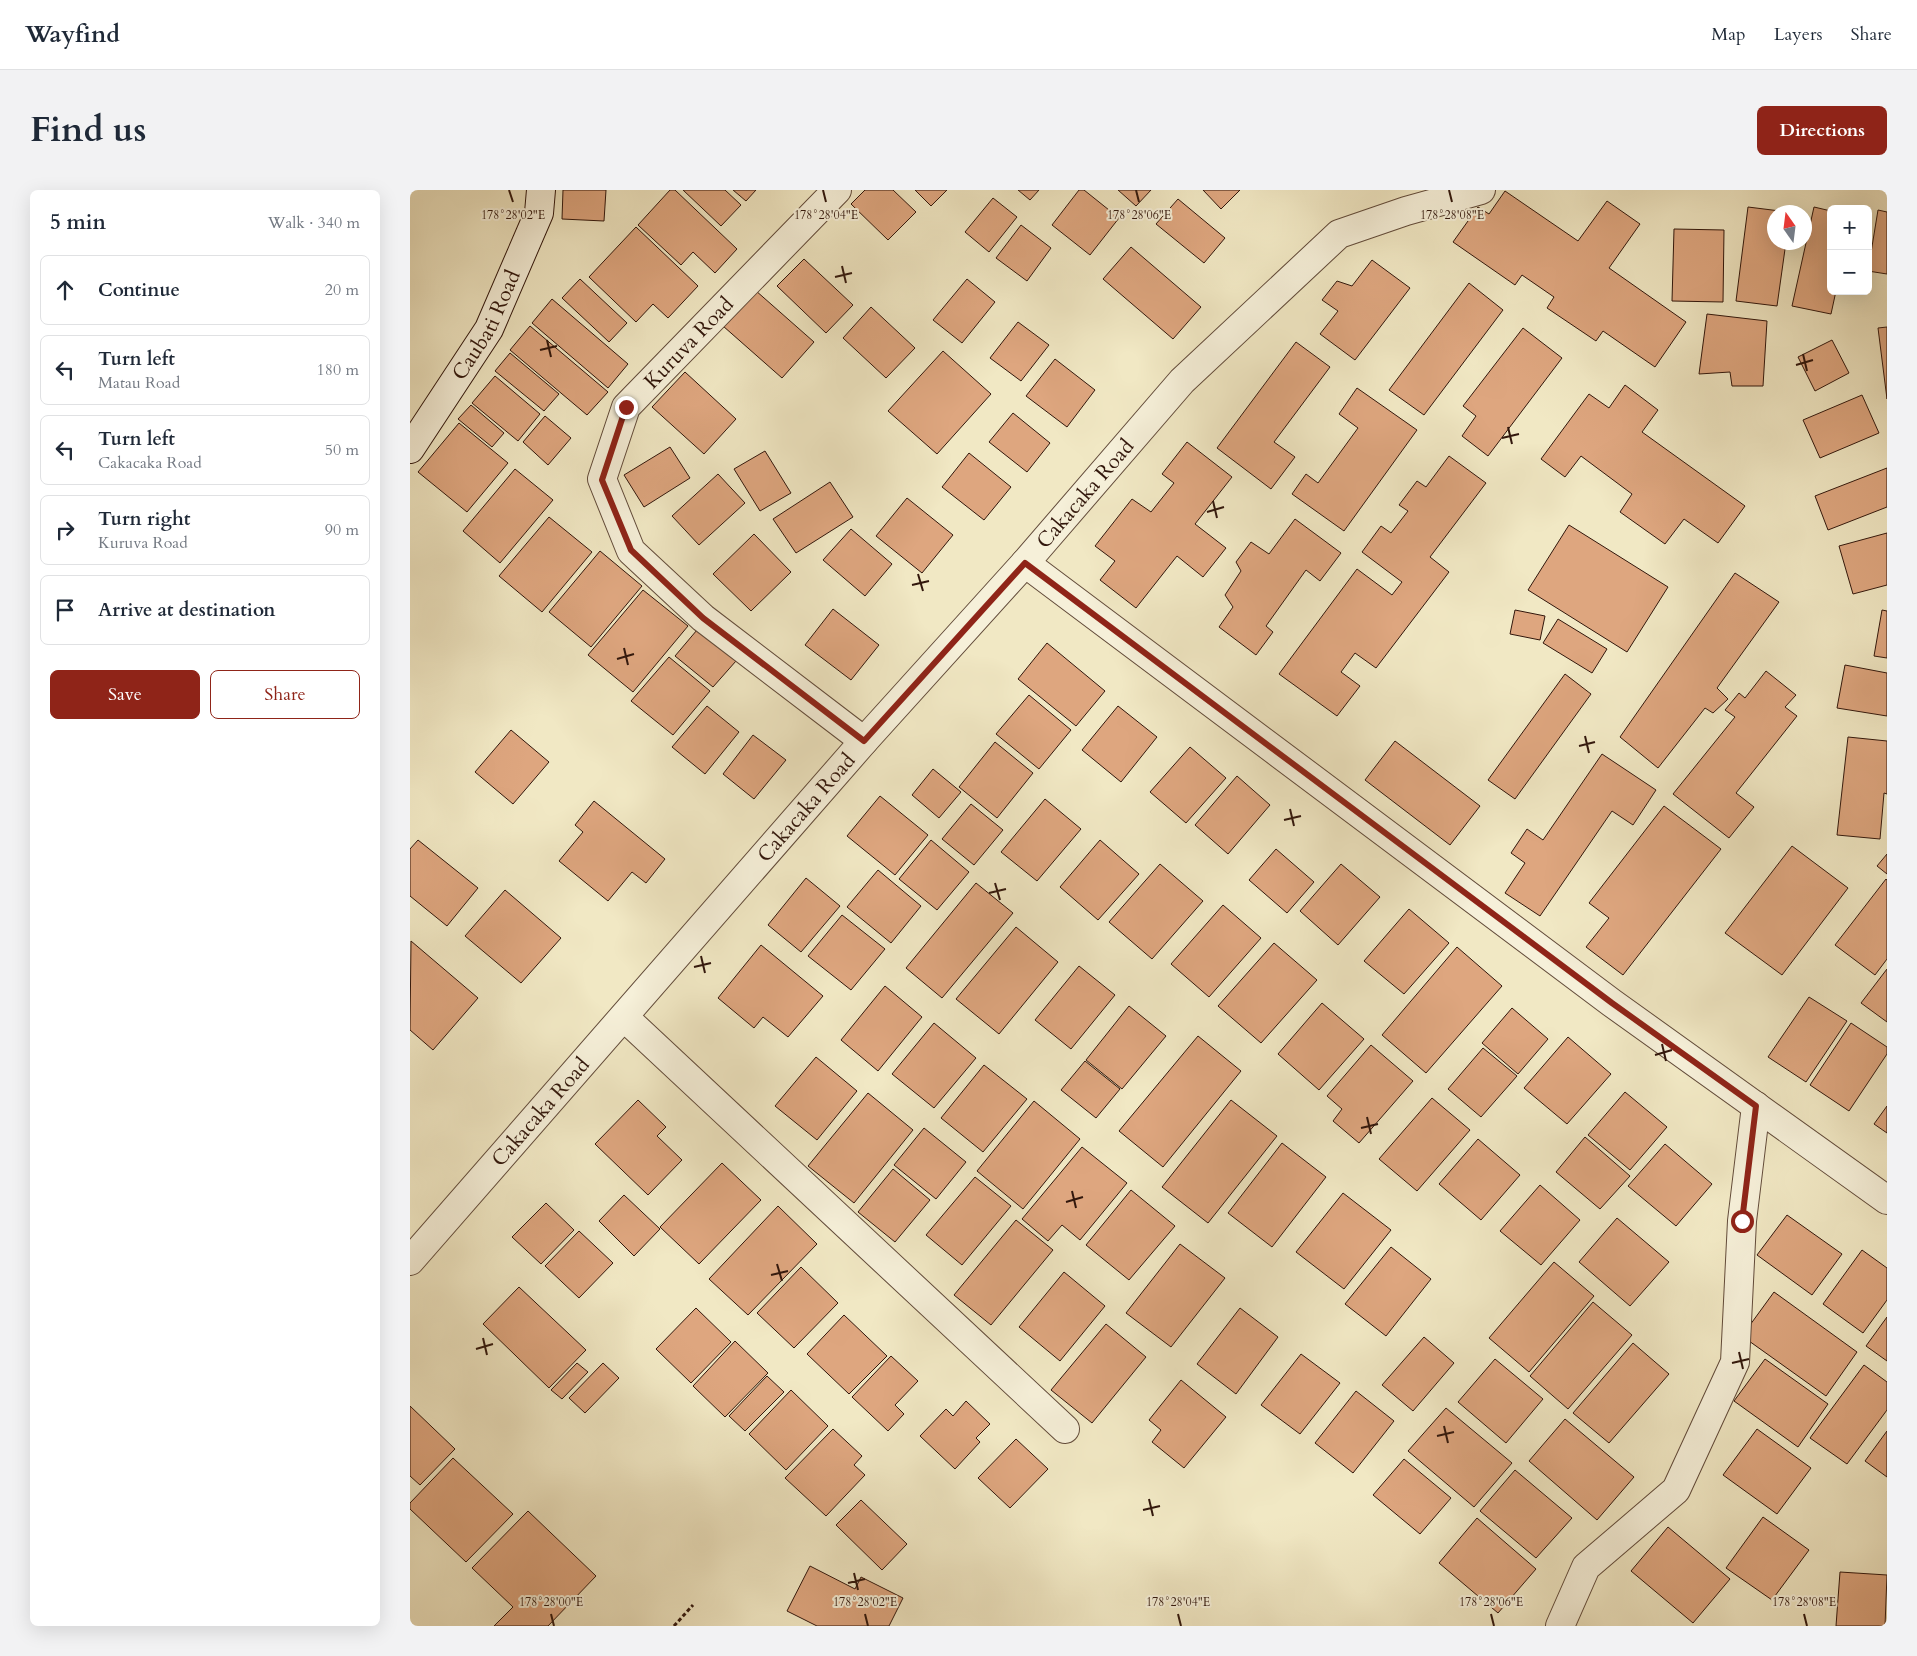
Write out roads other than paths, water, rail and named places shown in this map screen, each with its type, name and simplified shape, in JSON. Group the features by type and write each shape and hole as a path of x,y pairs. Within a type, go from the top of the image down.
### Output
{"street":[{"name":"Caubati Road","path":"410,449 489,329 539,213 541,190"},
{"name":"Kuruva Road","path":"838,190 626,407 602,480 631,550 703,618 864,741"},
{"name":"Cakacaka Road","path":"410,1261 864,741 1025,563 1182,381 1339,234 1406,211 1481,190"},
{"path":"1025,563 1612,1003 1887,1200"},
{"path":"624,1017 1065,1430"},
{"path":"1560,1626 1586,1566 1676,1490 1735,1362 1742,1221 1756,1106"}]}
